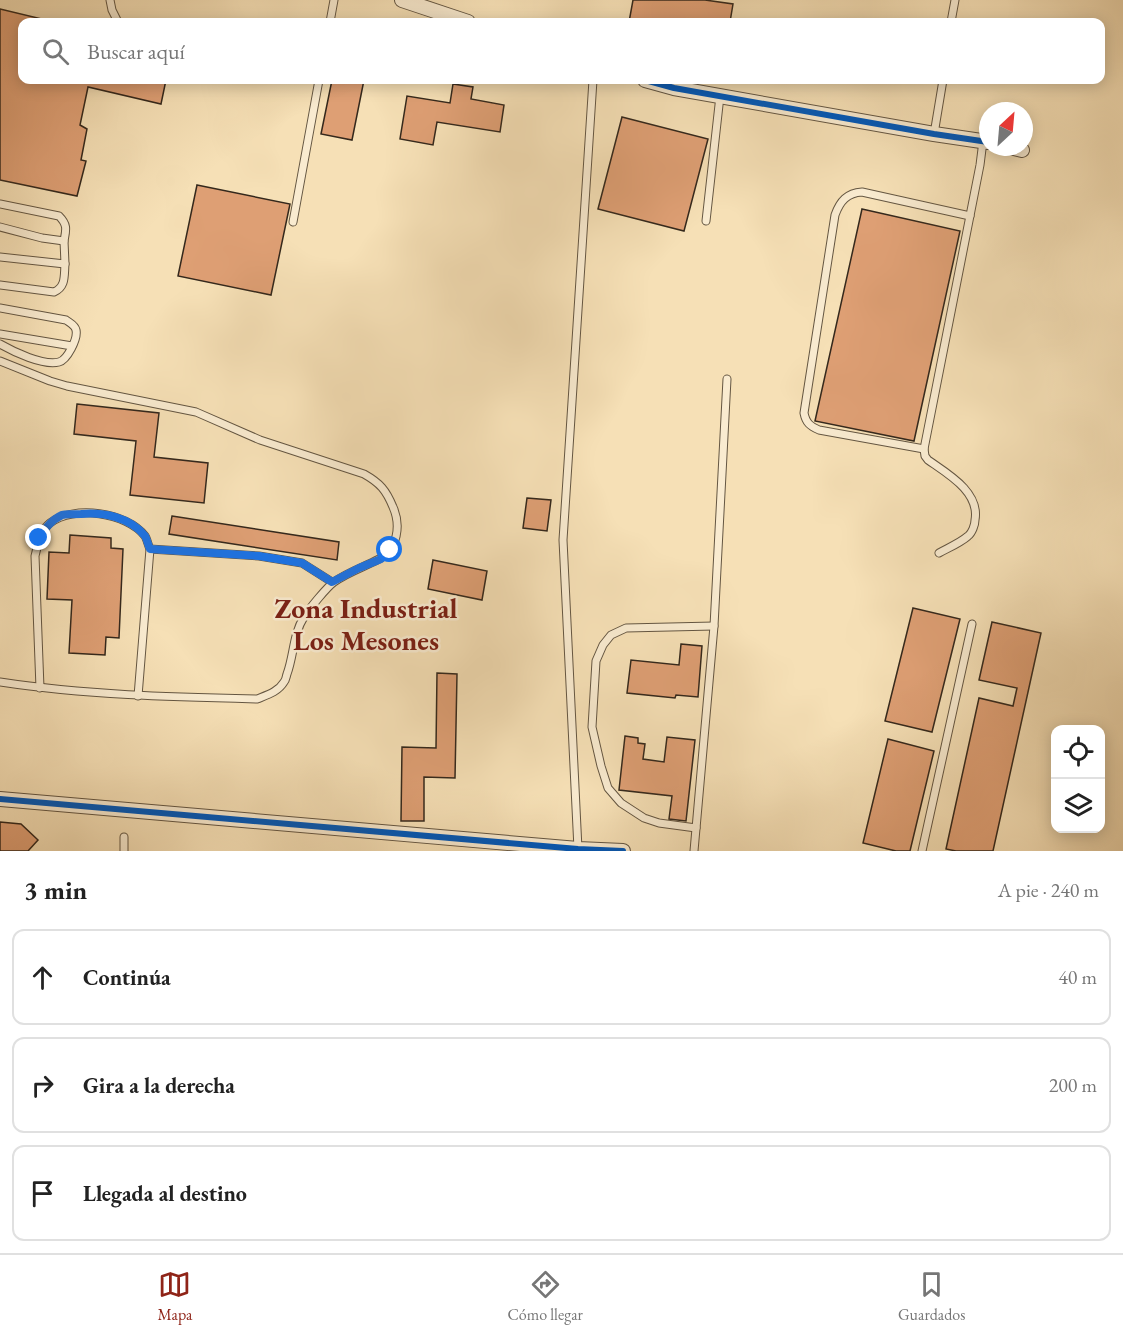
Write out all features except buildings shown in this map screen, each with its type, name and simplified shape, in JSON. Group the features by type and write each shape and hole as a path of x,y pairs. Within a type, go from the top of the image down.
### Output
{"street":[{"path":"409,1 457,18"},
{"path":"660,84 979,141"},
{"path":"0,799 623,851"}],"lane":[{"path":"110,0 115,18"},
{"path":"331,18 334,0"},
{"path":"952,18 955,0"},
{"path":"293,222 318,84"},
{"path":"578,849 563,540 592,84"},
{"path":"934,134 942,84"},
{"path":"705,221 720,96"},
{"path":"939,553 969,535 975,523 975,505 970,495 928,460 924,450 982,156"},
{"path":"924,450 819,430 808,423 805,418 835,215 839,204 846,196 862,192 970,216"},
{"path":"0,204 59,216 65,222 66,227 65,264 61,288 54,292 0,285"},
{"path":"0,227 64,241"},
{"path":"0,257 65,264"},
{"path":"0,308 66,320 76,329 72,345 62,362 51,363 18,354 0,344"},
{"path":"0,334 72,345"},
{"path":"0,361 58,383 196,412 260,440 364,474 376,480 386,490 398,526 396,539 381,559 332,582 304,617 295,637 290,667 284,683 271,694 257,699 138,696 40,688 0,682"},
{"path":"694,851 714,626 727,379"},
{"path":"40,688 35,556 39,538 48,524 63,515 106,514 124,520 136,528 146,537 150,549 138,696"},
{"path":"150,549 259,556 302,563 332,582"},
{"path":"922,851 972,624"},
{"path":"696,828 659,823 644,818 621,803 608,788 592,727 596,661 603,645 611,635 626,628 714,626"},
{"path":"124,837 124,851"}],"cycle path":[{"path":"660,84 979,141"},
{"path":"0,799 623,851"}],"district":[{"name":"Zona Industrial Los Mesones","path":"366,624"}],"route":[{"path":"39,538 48,524 63,515 106,514 124,520 136,528 146,537 150,549 259,556 302,563 332,582 381,559 390,550"}]}
